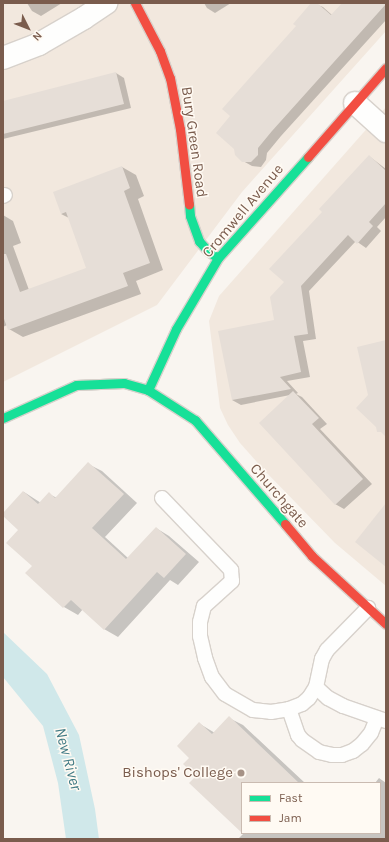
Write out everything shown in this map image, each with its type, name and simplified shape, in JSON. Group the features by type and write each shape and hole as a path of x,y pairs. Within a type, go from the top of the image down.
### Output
{"street":[{"path":"3,58 39,44 106,3"},
{"name":"Bury Green Road","path":"135,3 160,51 170,78 180,129 190,216 199,241 208,251 218,258"},
{"name":"Cromwell Avenue","path":"148,390 176,329 218,258 386,68"},
{"path":"355,103 386,131"},
{"name":"Churchgate","path":"3,418 76,385 124,383 148,390 196,420 312,556 386,624"}],"lane":[{"path":"162,498 231,570 232,581 204,606 200,622 200,636 212,677 225,694 253,710 271,712 289,709 302,704 309,698 316,687 322,659 327,650 368,608"},
{"path":"289,709 298,735 302,740 319,752 332,755 342,754 353,751 362,744 381,719 343,706 328,698 316,687"}],"shaded area":[{"path":"3,3 386,3 386,31 242,192 157,305 3,382"},
{"path":"386,107 386,586 335,543 240,443 228,425 220,408 209,321 219,296"}],"water":[{"name":"New River","path":"3,632 47,674 79,735 95,809 99,839 66,839 58,783 43,726 3,677"}],"building":[{"path":"311,3 317,3 331,15 342,3 386,4 272,131 258,148 258,155 251,162 242,162 235,155 234,149 216,133 230,116 222,109 296,26 293,24"},
{"path":"116,72 124,104 3,134 3,101"},
{"path":"369,155 386,171 386,203 369,222 373,226 357,244 348,235 301,286 308,334 294,336 301,372 280,377 291,389 232,400 218,331 274,320 270,297 284,282 269,269 322,212 319,209"},
{"path":"122,166 130,188 124,191 150,263 123,273 128,286 8,330 3,316 3,254 6,254 20,292 86,268 66,212 61,214 53,192"},
{"path":"386,340 386,437 381,432 377,432 376,427 356,408 368,395 357,347"},
{"path":"293,391 319,418 312,424 363,479 335,505 259,423"},
{"path":"88,462 124,494 92,528 126,559 156,527 186,554 164,578 157,572 104,630 71,600 63,608 25,573 32,566 6,543 18,530 3,516 3,513 23,491 38,504 49,492 55,498"},
{"path":"386,503 386,567 355,542"},
{"name":"Bishops' College","path":"229,716 298,782 241,782 241,832 189,783 196,776 183,764 189,758 177,746 199,722 212,734"}],"traffic: fast":[{"path":"148,390 176,329 218,258 308,157"},
{"path":"189,204 190,216 199,241 208,251 218,258"},
{"path":"3,418 76,385 124,383 148,390 195,420 285,524"}],"traffic: jam":[{"path":"135,3 160,51 170,78 180,129 189,204"},
{"path":"308,157 386,68"},
{"path":"285,524 312,556 386,624"}],"place":[{"name":"Bishops' College","path":"241,773"}]}
